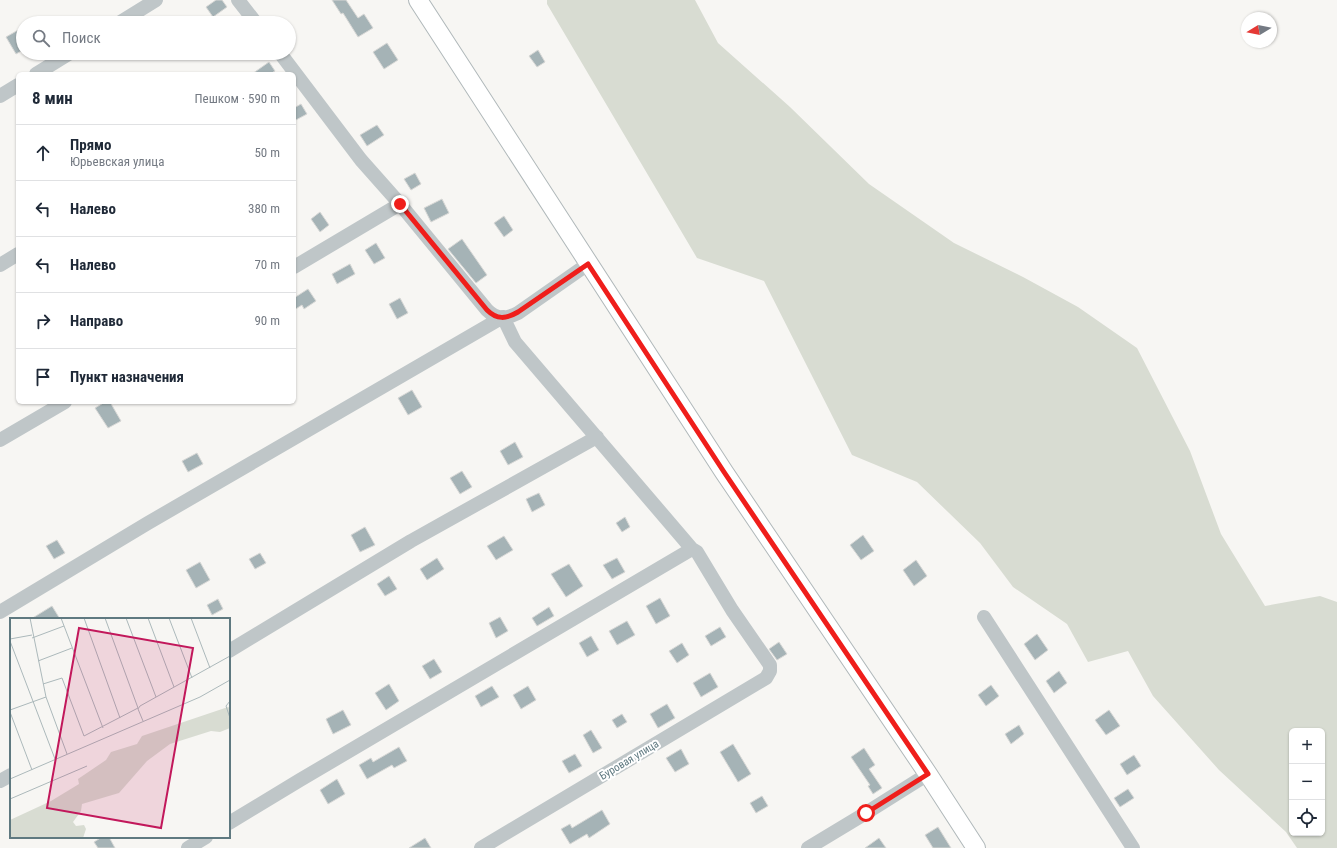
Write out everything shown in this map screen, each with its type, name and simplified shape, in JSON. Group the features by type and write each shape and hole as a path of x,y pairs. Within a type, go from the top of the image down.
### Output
{"main road":[{"path":"418,0 724,472 928,774 976,848"}],"street":[{"path":"130,16 156,0"},
{"path":"238,0 251,16"},
{"path":"39,72 59,60"},
{"path":"284,60 290,72"},
{"path":"0,96 16,86"},
{"path":"300,90 400,204 493,316 509,317 588,264"},
{"path":"296,266 400,204"},
{"path":"0,265 16,255"},
{"path":"230,822 306,776 692,549 515,342 503,317"},
{"path":"0,612 155,519 503,317"},
{"path":"0,440 62,404"},
{"path":"230,650 412,542 597,437"},
{"name":"Буровая улица","path":"481,848 766,678 770,671 770,665 732,610 697,552 692,549"},
{"path":"984,617 1133,848"},
{"path":"808,848 928,774"},
{"path":"0,781 10,776"},
{"path":"188,848 204,838"}],"shaded area":[{"path":"547,0 695,0 718,43 790,107 869,184 954,243 1023,277 1078,307 1137,348 1190,451 1221,534 1265,606 1320,596 1337,602 1337,848 1297,848 1286,832 1219,770 1153,696 1128,651 1088,662 1067,624 1013,587 980,543 917,482 852,455 764,281 697,258 547,4"}],"building":[{"path":"216,0 222,0 227,7 212,16 206,7"},
{"path":"332,0 346,0 358,18 364,14 373,28 358,37 343,13 341,14"},
{"path":"16,31 16,54 6,37"},
{"path":"387,43 398,60 384,69 373,52"},
{"path":"538,50 545,62 537,67 529,56"},
{"path":"269,62 275,71 273,72 255,72"},
{"path":"301,104 307,114 296,120 296,107"},
{"path":"377,125 384,135 367,146 360,135"},
{"path":"415,173 421,184 411,190 404,179"},
{"path":"442,199 449,213 431,222 424,208"},
{"path":"320,212 329,225 320,232 311,219"},
{"path":"504,216 513,230 504,237 494,223"},
{"path":"462,239 487,275 476,283 448,249"},
{"path":"376,243 385,258 374,264 365,250"},
{"path":"350,264 355,274 337,284 332,274"},
{"path":"308,289 316,301 304,309 302,305 296,309 296,297"},
{"path":"400,298 408,313 397,319 389,304"},
{"path":"412,390 422,407 408,415 398,398"},
{"path":"102,404 111,404 121,421 108,428 95,408"},
{"path":"515,442 523,457 508,465 500,451"},
{"path":"197,453 203,464 188,472 182,461"},
{"path":"462,471 472,487 460,494 450,478"},
{"path":"539,493 545,505 532,512 526,499"},
{"path":"625,517 630,527 622,532 616,523"},
{"path":"365,527 375,545 360,552 351,535"},
{"path":"863,535 874,551 861,560 850,545"},
{"path":"504,536 513,550 496,560 487,546"},
{"path":"57,540 65,553 54,559 46,546"},
{"path":"260,553 266,563 255,569 249,559"},
{"path":"437,558 444,569 427,580 420,569"},
{"path":"617,558 625,572 612,579 603,565"},
{"path":"916,560 927,576 914,586 903,570"},
{"path":"200,562 210,580 196,588 186,570"},
{"path":"569,564 583,586 566,597 551,574"},
{"path":"389,576 397,589 385,596 377,584"},
{"path":"660,598 670,616 656,624 646,606"},
{"path":"218,599 223,609 212,615 207,605"},
{"path":"52,606 59,618 33,618"},
{"path":"549,607 554,616 537,626 532,618"},
{"path":"500,617 508,631 496,638 489,623"},
{"path":"627,621 635,635 617,645 609,631"},
{"path":"720,627 726,637 711,646 705,636"},
{"path":"1037,634 1048,650 1035,660 1024,644"},
{"path":"591,636 599,650 587,657 579,643"},
{"path":"779,642 787,654 777,660 769,649"},
{"path":"682,643 689,655 677,663 669,651"},
{"path":"434,659 442,672 430,679 422,666"},
{"path":"1059,671 1067,683 1054,693 1046,681"},
{"path":"710,673 718,687 701,697 693,683"},
{"path":"389,684 399,701 386,710 375,693"},
{"path":"991,685 999,696 986,706 978,695"},
{"path":"492,686 499,697 481,707 475,696"},
{"path":"528,686 536,700 521,709 513,695"},
{"path":"667,704 675,718 658,728 650,714"},
{"path":"343,710 351,725 333,734 326,719"},
{"path":"1109,710 1120,726 1106,735 1095,720"},
{"path":"622,714 627,722 617,728 612,720"},
{"path":"1019,725 1024,734 1011,744 1005,734"},
{"path":"591,730 602,748 593,753 583,735"},
{"path":"733,744 751,774 738,782 720,752"},
{"path":"399,747 407,761 394,768 392,765 367,779 359,765 371,758 373,762"},
{"path":"864,748 875,765 869,769 882,788 873,794 868,786 870,785 851,757"},
{"path":"681,749 689,764 675,772 666,758"},
{"path":"575,754 582,766 569,773 562,761"},
{"path":"1134,755 1141,766 1127,775 1120,764"},
{"path":"337,779 345,794 328,804 320,790"},
{"path":"1128,789 1134,798 1120,807 1114,798"},
{"path":"762,796 768,806 756,813 750,803"},
{"path":"602,810 610,824 589,838 587,834 570,844 561,829 570,824 572,828"},
{"path":"938,827 951,848 933,848 925,835"},
{"path":"100,838 110,838 115,848 98,848 94,842"},
{"path":"425,838 431,848 409,848"},
{"path":"879,838 886,848 865,848"}],"route":[{"path":"400,204 493,316 509,317 588,264 724,472 928,774 866,813"}]}
